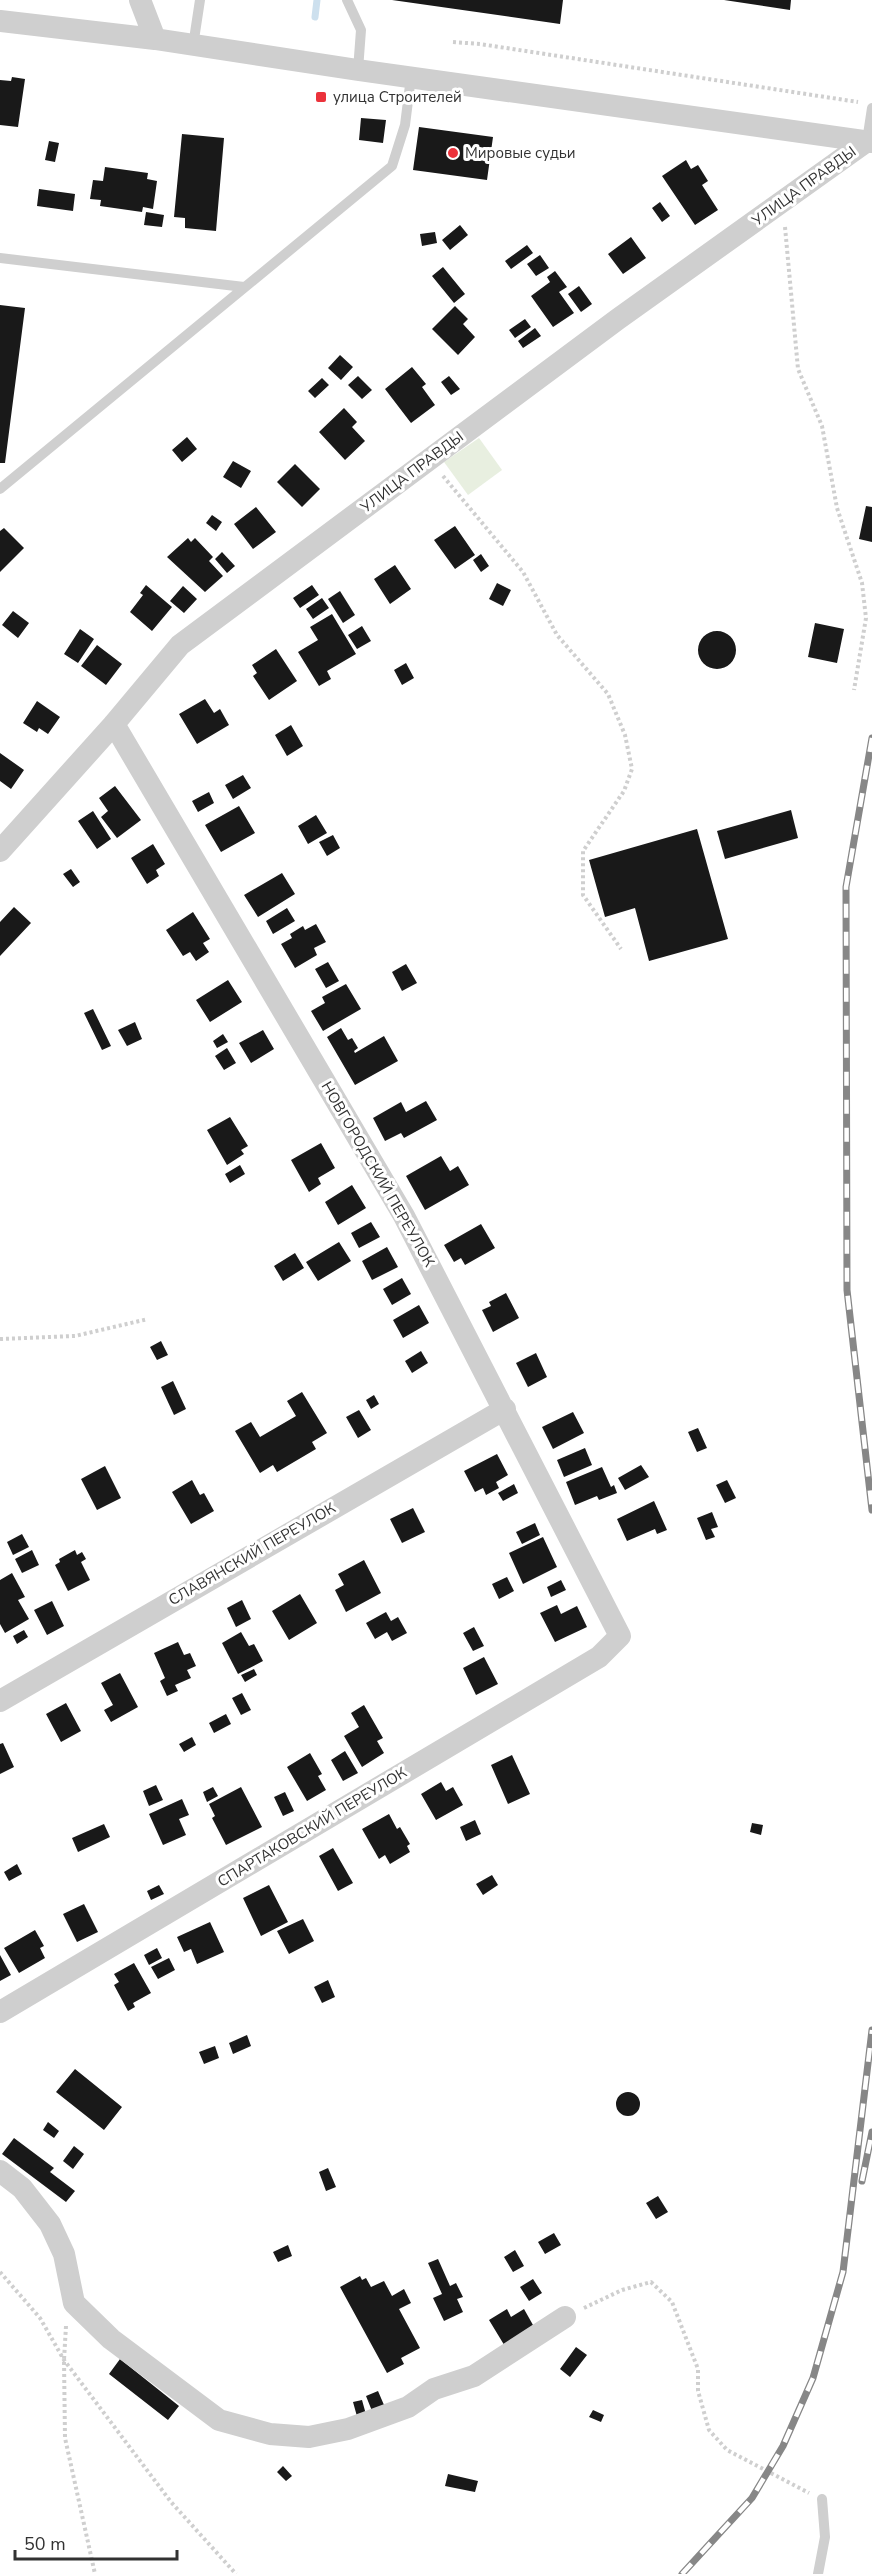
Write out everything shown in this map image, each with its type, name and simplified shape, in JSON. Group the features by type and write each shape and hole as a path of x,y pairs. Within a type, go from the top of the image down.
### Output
{"street":[{"path":"140,0 155,39"},
{"path":"0,21 155,39 869,142"},
{"name":"УЛИЦА ПРАВДЫ","path":"0,851 114,724 180,645 618,319 869,142"},
{"name":"НОВГОРОДСКИЙ ПЕРЕУЛОК","path":"114,724 404,1216 620,1636"},
{"name":"СЛАВЯНСКИЙ ПЕРЕУЛОК","path":"0,1701 505,1409"},
{"name":"СПАРТАКОВСКИЙ ПЕРЕУЛОК","path":"0,2012 599,1657 620,1636"},
{"path":"0,2170 22,2188 50,2224 64,2253 74,2303 111,2339 219,2420 270,2434 309,2437 348,2429 408,2407 434,2389 474,2376 565,2317"}],"lane":[{"path":"193,46 200,0"},
{"path":"347,0 361,30 358,70"},
{"path":"0,489 392,166 405,125 411,77"},
{"path":"869,142 872,108"},
{"path":"0,258 244,287"},
{"path":"818,2574 825,2537 822,2499"}],"path":[{"path":"453,42 480,44 860,103"},
{"path":"782,202 798,369 822,426 837,508 862,583 866,618 854,690"},
{"path":"429,460 523,572 556,635 608,694 625,735 632,769 624,791 583,851 583,895 621,949"},
{"path":"0,1339 75,1336 148,1319"},
{"path":"0,2272 40,2318 64,2360 171,2502 236,2574"},
{"path":"565,2317 622,2290 651,2282 672,2302 698,2369 698,2391 709,2430 727,2450 822,2499"},
{"path":"74,2303 66,2326 65,2438 95,2574"}],"green space":[{"path":"479,438 502,470 468,495 444,462"}],"building":[{"path":"392,0 563,0 560,24"},
{"path":"724,0 791,0 790,10"},
{"path":"12,77 25,79 18,127 0,125 0,80 11,81"},
{"path":"361,118 386,120 383,143 359,140"},
{"name":"Мировые судьи","path":"419,127 493,137 487,180 413,170"},
{"path":"182,134 224,138 216,231 185,228 185,218 174,217"},
{"path":"49,141 59,143 55,162 45,160"},
{"path":"686,160 691,169 698,165 708,181 702,185 718,210 695,225 662,176"},
{"path":"105,167 148,173 147,179 157,181 153,209 143,207 142,212 100,206 101,200 90,199 93,180 103,181"},
{"path":"39,189 75,194 73,211 37,206"},
{"path":"660,202 670,216 662,222 652,208"},
{"path":"146,212 164,215 162,227 144,225"},
{"path":"460,225 468,235 450,250 442,240"},
{"path":"435,232 437,243 422,246 420,234"},
{"path":"631,237 646,258 623,274 608,254"},
{"path":"527,245 533,253 511,269 505,261"},
{"path":"540,255 549,268 536,276 527,264"},
{"path":"443,267 465,294 454,303 432,276"},
{"path":"555,271 567,287 559,292 574,313 553,327 531,296 550,282 547,277"},
{"path":"579,286 592,304 581,312 568,294"},
{"path":"0,305 25,308 5,463 0,463"},
{"path":"455,306 468,319 463,324 475,337 458,355 432,329"},
{"path":"525,319 531,327 515,338 509,330"},
{"path":"535,328 541,336 523,348 518,341"},
{"path":"340,355 353,367 341,380 328,368"},
{"path":"412,367 426,384 422,387 435,405 411,423 385,389"},
{"path":"358,376 372,390 362,399 348,385"},
{"path":"449,376 460,389 451,395 441,382"},
{"path":"322,378 329,385 315,398 308,391"},
{"path":"344,408 357,422 352,427 365,441 345,460 319,432"},
{"path":"187,437 197,449 182,462 172,450"},
{"path":"233,461 251,471 241,488 223,477"},
{"path":"295,464 320,489 302,507 277,482"},
{"path":"866,506 872,507 872,542 859,539"},
{"path":"256,507 276,532 253,549 234,524"},
{"path":"212,515 222,522 216,531 206,523"},
{"path":"455,526 475,555 455,569 434,540"},
{"path":"4,528 24,548 0,572 0,531"},
{"path":"188,538 191,542 195,538 213,557 209,561 223,576 205,592 167,557"},
{"path":"222,552 235,566 227,573 215,559"},
{"path":"481,554 489,566 481,572 473,560"},
{"path":"395,565 411,589 390,604 374,579"},
{"path":"497,583 511,590 503,606 489,599"},
{"path":"146,585 172,607 152,631 130,612 143,595 140,593"},
{"path":"312,585 319,595 300,608 293,598"},
{"path":"183,586 197,599 184,613 170,601"},
{"path":"340,591 355,615 343,623 328,599"},
{"path":"322,598 329,608 313,619 306,609"},
{"path":"13,611 29,623 18,638 2,625"},
{"path":"332,614 356,654 327,671 331,679 319,686 298,652 318,640 310,627"},
{"path":"815,623 844,629 837,663 808,657"},
{"path":"362,626 371,641 357,649 348,635"},
{"path":"80,629 94,639 78,663 64,654"},
{"path":"717,631 730,637 736,650 730,663 717,669 704,663 698,650 704,637"},
{"path":"97,645 122,664 106,685 81,666"},
{"path":"276,649 297,681 269,700 253,676 257,673 252,665"},
{"path":"406,663 414,678 402,685 394,670"},
{"path":"205,699 214,713 220,709 229,725 197,744 179,714"},
{"path":"37,701 60,717 48,734 39,728 37,732 23,723"},
{"path":"291,725 303,746 287,756 275,735"},
{"path":"0,753 24,770 11,789 0,781"},
{"path":"243,775 251,788 233,799 225,785"},
{"path":"115,786 141,820 117,838 101,817 108,811 99,798"},
{"path":"209,792 214,803 198,812 192,801"},
{"path":"239,806 255,833 221,852 205,825"},
{"path":"791,810 798,838 725,859 717,831"},
{"path":"93,811 111,839 97,849 78,821"},
{"path":"316,815 327,833 308,844 298,826"},
{"path":"697,829 728,939 649,961 635,908 605,917 589,860"},
{"path":"333,835 340,848 327,856 319,842"},
{"path":"153,844 165,864 156,870 159,876 147,884 131,858"},
{"path":"71,869 80,882 73,887 63,874"},
{"path":"282,873 295,894 258,917 244,895"},
{"path":"14,907 31,923 0,956 0,922"},
{"path":"287,908 295,921 273,934 266,921"},
{"path":"193,912 210,939 203,943 209,952 196,961 190,952 183,956 166,930"},
{"path":"316,924 326,942 314,948 317,955 295,968 281,944 292,938 290,934 303,926 305,930"},
{"path":"328,962 339,981 326,988 315,969"},
{"path":"406,964 417,983 402,991 392,972"},
{"path":"228,980 242,1002 210,1022 196,1000"},
{"path":"346,984 361,1009 323,1031 311,1011 325,1003 322,997"},
{"path":"93,1009 111,1046 102,1050 84,1013"},
{"path":"135,1022 142,1039 127,1046 118,1030"},
{"path":"341,1028 348,1040 352,1038 358,1048 354,1051 355,1053 384,1036 398,1061 355,1085 327,1037"},
{"path":"263,1030 274,1049 251,1063 239,1043"},
{"path":"223,1034 228,1042 217,1048 213,1041"},
{"path":"227,1048 236,1063 224,1070 215,1056"},
{"path":"426,1101 437,1120 404,1138 401,1133 385,1141 373,1118 401,1102 406,1112"},
{"path":"230,1117 248,1146 241,1150 244,1154 227,1165 207,1130"},
{"path":"321,1143 335,1168 318,1178 321,1184 309,1192 291,1160"},
{"path":"441,1156 450,1171 458,1166 469,1185 425,1210 406,1176"},
{"path":"240,1165 245,1174 230,1183 225,1174"},
{"path":"352,1185 366,1208 338,1225 325,1202"},
{"path":"371,1222 380,1237 359,1248 351,1233"},
{"path":"481,1224 495,1248 465,1265 461,1258 454,1262 444,1245"},
{"path":"339,1242 351,1261 318,1281 306,1262"},
{"path":"387,1247 398,1267 372,1280 362,1261"},
{"path":"295,1253 304,1268 283,1281 274,1266"},
{"path":"402,1278 411,1294 392,1305 383,1289"},
{"path":"506,1293 519,1318 493,1332 482,1310 491,1306 489,1302"},
{"path":"419,1305 429,1323 403,1338 393,1320"},
{"path":"161,1341 168,1355 157,1360 150,1347"},
{"path":"421,1351 428,1363 412,1373 405,1361"},
{"path":"536,1353 547,1377 528,1387 516,1363"},
{"path":"173,1381 186,1409 174,1415 161,1387"},
{"path":"302,1392 327,1433 312,1442 316,1449 277,1472 273,1465 260,1473 235,1431 251,1422 260,1437 296,1416 287,1401"},
{"path":"374,1395 379,1404 371,1409 366,1400"},
{"path":"359,1410 371,1430 358,1438 346,1417"},
{"path":"573,1412 584,1433 553,1449 542,1427"},
{"path":"698,1428 707,1448 697,1452 688,1432"},
{"path":"585,1448 592,1465 564,1477 557,1460"},
{"path":"497,1454 508,1475 496,1482 499,1488 486,1495 483,1488 475,1492 464,1471"},
{"path":"641,1465 649,1477 625,1490 618,1478"},
{"path":"105,1466 121,1498 97,1510 81,1479"},
{"path":"602,1467 611,1487 614,1485 617,1493 599,1500 597,1496 575,1505 566,1482"},
{"path":"192,1480 200,1495 204,1493 214,1511 191,1524 172,1492"},
{"path":"727,1480 736,1498 725,1503 716,1485"},
{"path":"514,1484 518,1493 503,1501 498,1493"},
{"path":"654,1501 667,1530 657,1534 655,1529 627,1541 617,1519"},
{"path":"413,1508 425,1532 402,1543 390,1519"},
{"path":"712,1512 718,1527 711,1529 715,1537 706,1540 697,1518"},
{"path":"535,1523 540,1535 522,1544 516,1532"},
{"path":"22,1534 29,1547 13,1555 7,1542"},
{"path":"543,1537 557,1567 523,1584 509,1553"},
{"path":"32,1550 39,1565 22,1573 15,1559"},
{"path":"75,1550 77,1555 82,1552 86,1559 81,1562 90,1580 68,1591 55,1565 60,1562 59,1559"},
{"path":"364,1560 381,1593 346,1612 335,1590 344,1585 338,1574"},
{"path":"12,1573 25,1597 18,1600 29,1619 5,1633 0,1624 0,1580"},
{"path":"507,1577 514,1591 499,1599 492,1584"},
{"path":"561,1580 566,1590 551,1597 547,1587"},
{"path":"300,1594 317,1623 289,1640 272,1611"},
{"path":"242,1600 251,1619 236,1627 227,1608"},
{"path":"52,1601 64,1626 47,1635 34,1610"},
{"path":"557,1605 561,1614 577,1606 587,1627 555,1642 540,1613"},
{"path":"386,1612 391,1621 398,1617 407,1633 392,1641 387,1632 375,1639 366,1623"},
{"path":"474,1627 484,1646 473,1651 463,1633"},
{"path":"24,1630 28,1637 17,1644 13,1636"},
{"path":"241,1632 249,1646 254,1644 263,1661 238,1674 222,1643"},
{"path":"178,1642 184,1655 190,1653 196,1666 187,1670 191,1678 175,1685 178,1691 167,1696 160,1681 165,1678 154,1653"},
{"path":"484,1657 498,1684 476,1695 463,1668"},
{"path":"254,1669 257,1675 245,1682 241,1675"},
{"path":"120,1673 138,1707 111,1722 104,1710 113,1705 101,1683"},
{"path":"242,1693 251,1710 241,1715 232,1698"},
{"path":"66,1703 81,1731 61,1742 46,1714"},
{"path":"364,1705 383,1738 377,1741 384,1753 362,1767 344,1736 359,1727 351,1713"},
{"path":"226,1714 231,1724 214,1733 209,1723"},
{"path":"192,1737 196,1745 184,1752 179,1744"},
{"path":"3,1743 14,1767 0,1774 0,1744"},
{"path":"345,1751 358,1773 343,1781 331,1760"},
{"path":"310,1753 322,1774 318,1776 326,1790 307,1801 287,1767"},
{"path":"512,1755 530,1794 508,1804 491,1765"},
{"path":"441,1782 446,1791 453,1787 463,1805 436,1820 421,1794"},
{"path":"156,1785 163,1800 149,1806 143,1791"},
{"path":"213,1787 218,1796 207,1802 203,1792"},
{"path":"241,1787 262,1827 226,1845 212,1818 215,1816 209,1804"},
{"path":"285,1792 294,1811 283,1816 274,1797"},
{"path":"182,1799 189,1815 179,1819 186,1835 163,1845 149,1814"},
{"path":"389,1814 397,1829 400,1827 410,1844 407,1846 410,1852 390,1864 385,1855 379,1859 362,1829"},
{"path":"475,1820 481,1834 466,1841 460,1827"},
{"path":"752,1823 763,1825 761,1835 750,1832"},
{"path":"104,1824 110,1837 78,1852 72,1838"},
{"path":"333,1848 353,1883 338,1891 319,1856"},
{"path":"17,1864 22,1874 9,1881 4,1872"},
{"path":"492,1875 498,1885 483,1895 476,1884"},
{"path":"159,1885 164,1894 151,1900 147,1891"},
{"path":"269,1885 288,1922 261,1936 243,1898"},
{"path":"84,1904 98,1932 77,1942 63,1914"},
{"path":"303,1919 314,1941 289,1954 277,1931"},
{"path":"210,1922 224,1952 197,1964 191,1949 184,1952 177,1937"},
{"path":"35,1930 44,1946 40,1948 45,1958 19,1973 4,1948"},
{"path":"157,1948 162,1958 149,1965 144,1955"},
{"path":"0,1955 11,1975 0,1981"},
{"path":"169,1958 175,1970 158,1979 151,1967"},
{"path":"134,1963 151,1993 133,2003 135,2007 128,2011 114,1985 119,1982 114,1974"},
{"path":"328,1980 335,1997 322,2003 314,1987"},
{"path":"247,2035 251,2046 233,2054 229,2043"},
{"path":"215,2046 219,2058 204,2064 199,2052"},
{"path":"75,2069 122,2107 104,2130 56,2092"},
{"path":"628,2092 633,2093 639,2099 639,2109 633,2115 628,2116 623,2115 617,2109 616,2104 617,2099 623,2093"},
{"path":"48,2122 59,2131 54,2138 43,2130"},
{"path":"14,2138 54,2168 50,2172 75,2191 66,2202 2,2154"},
{"path":"74,2146 84,2154 73,2169 63,2161"},
{"path":"328,2168 336,2187 326,2191 319,2172"},
{"path":"658,2196 668,2212 656,2219 646,2203"},
{"path":"554,2233 561,2245 545,2254 538,2242"},
{"path":"288,2245 292,2256 278,2262 273,2252"},
{"path":"515,2250 524,2266 513,2272 504,2257"},
{"path":"438,2259 450,2286 456,2283 463,2297 457,2299 463,2312 444,2321 433,2298 442,2294 428,2263"},
{"path":"360,2276 362,2280 366,2278 371,2287 384,2281 392,2296 404,2289 411,2303 399,2309 420,2348 401,2358 404,2364 387,2373 340,2287"},
{"path":"533,2279 542,2293 529,2301 520,2287"},
{"path":"507,2309 511,2317 524,2309 533,2325 506,2348 489,2320"},
{"path":"576,2347 587,2355 570,2377 560,2369"},
{"path":"120,2359 179,2406 168,2420 109,2374"},
{"path":"378,2391 384,2405 372,2411 366,2396"},
{"path":"362,2400 367,2418 358,2420 353,2402"},
{"path":"593,2410 604,2415 601,2422 589,2417"},
{"path":"283,2466 292,2476 286,2481 277,2472"},
{"path":"448,2474 478,2481 475,2492 445,2486"}],"waterway":[{"path":"315,17 317,0"}],"railway":[{"path":"872,738 846,887 847,1290 872,1510"},
{"path":"682,2574 752,2498 783,2446 813,2378 843,2272 872,2030"},
{"path":"862,2181 872,2132"}],"place":[{"name":"улица Строителей","path":"321,97"},
{"name":"Мировые судьи","path":"453,153"}]}
